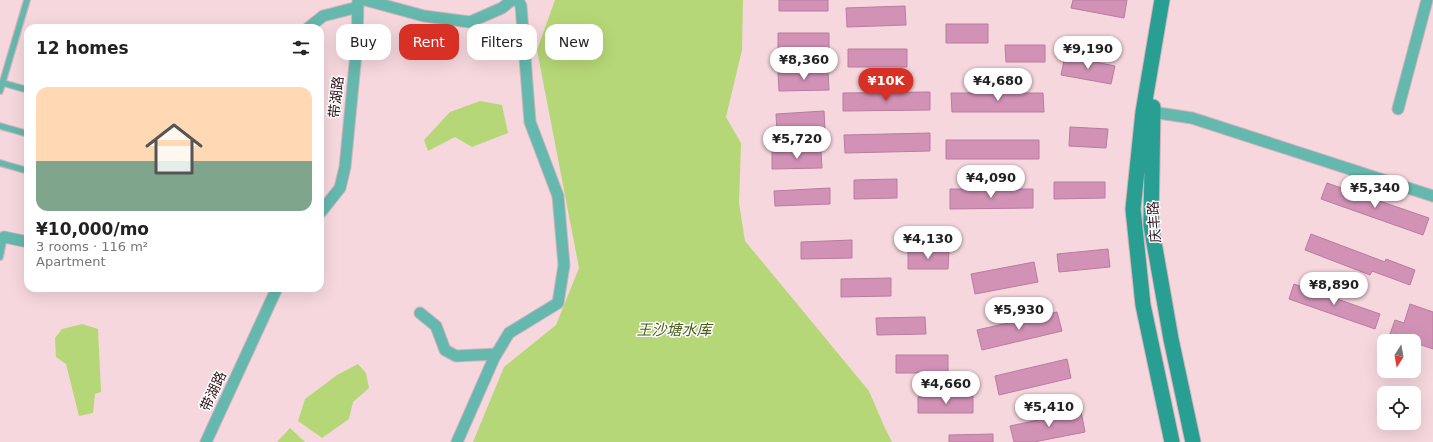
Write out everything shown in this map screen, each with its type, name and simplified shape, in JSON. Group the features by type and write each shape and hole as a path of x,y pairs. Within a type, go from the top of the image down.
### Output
{"main road":[{"path":"1162,0 1143,112 1132,209 1143,305 1165,417 1172,442"},
{"name":"庆丰路","path":"1171,0 1152,112 1151,225 1171,339 1193,442"}],"street":[{"path":"313,24 323,16 360,2 424,16 470,22 502,8 512,0"},
{"path":"457,442 496,354 509,333 558,303 564,265 558,196 530,122 521,6 518,0"},
{"path":"1398,109 1427,0"},
{"name":"带湖路","path":"324,208 340,188 345,167 360,2"},
{"path":"1152,112 1192,118 1433,196"},
{"path":"2,236 24,241"},
{"name":"带湖路","path":"206,442 275,292"},
{"path":"420,313 436,326 445,350 456,356 496,354"}],"lane":[{"path":"0,91 27,0"},
{"path":"2,83 24,89"},
{"path":"0,126 24,133"},
{"path":"0,163 24,170"},
{"path":"0,257 2,236"}],"water":[{"name":"王沙塘水库","path":"555,0 743,0 742,50 726,117 741,143 739,203 745,241 869,391 892,442 473,442 504,367 556,325 579,268 537,50 545,28 545,60 603,60 603,24 546,24"},
{"path":"480,101 502,105 508,133 472,147 455,137 428,151 424,140 450,112"},
{"path":"82,324 98,329 101,392 95,394 93,413 79,416 66,364 56,357 55,338 62,329"},
{"path":"358,364 366,373 369,388 353,402 349,419 322,438 298,421 305,399 337,375"},
{"path":"290,428 305,442 277,442"}],"building":[{"path":"779,0 828,0 828,11 779,11"},
{"path":"1073,0 1127,0 1124,18 1071,8"},
{"path":"905,6 906,25 847,27 846,8"},
{"path":"946,24 988,24 988,43 946,43"},
{"path":"778,33 829,33 829,50 778,50"},
{"path":"1005,45 1045,45 1045,62 1006,62"},
{"path":"848,49 907,49 907,67 848,67"},
{"path":"1065,56 1115,66 1111,84 1061,75"},
{"path":"828,71 829,90 779,91 778,73"},
{"path":"930,92 930,110 843,111 843,93"},
{"path":"951,93 1043,93 1044,112 952,112"},
{"path":"824,111 825,130 777,133 776,114"},
{"path":"1070,127 1108,129 1106,148 1069,146"},
{"path":"930,133 930,151 845,153 844,135"},
{"path":"946,140 1039,140 1039,159 946,159"},
{"path":"821,151 822,168 772,169 772,152"},
{"path":"897,179 897,198 854,199 854,180"},
{"path":"1054,182 1105,182 1105,198 1054,199"},
{"path":"1327,183 1429,218 1423,235 1321,199"},
{"path":"830,188 830,204 775,206 774,191"},
{"path":"950,189 1033,189 1033,208 950,209"},
{"path":"1311,234 1385,262 1386,259 1415,270 1410,285 1372,271 1370,275 1305,250"},
{"path":"852,240 852,258 801,259 801,242"},
{"path":"1108,249 1110,267 1059,272 1057,254"},
{"path":"908,251 949,251 948,269 908,269"},
{"path":"1034,262 1038,282 975,294 971,274"},
{"path":"891,278 891,296 841,297 841,279"},
{"path":"1294,284 1380,314 1375,329 1289,299"},
{"path":"1410,304 1433,312 1433,349 1421,345 1421,334 1390,334 1395,320 1404,323"},
{"path":"1057,312 1062,331 982,350 977,330"},
{"path":"925,317 926,334 877,335 876,318"},
{"path":"896,355 948,355 948,373 896,373"},
{"path":"1067,359 1071,378 999,395 995,376"},
{"path":"973,396 973,413 918,413 918,397"},
{"path":"1081,411 1085,432 1034,442 1014,442 1010,426"},
{"path":"993,434 993,442 949,442 949,435"}]}
